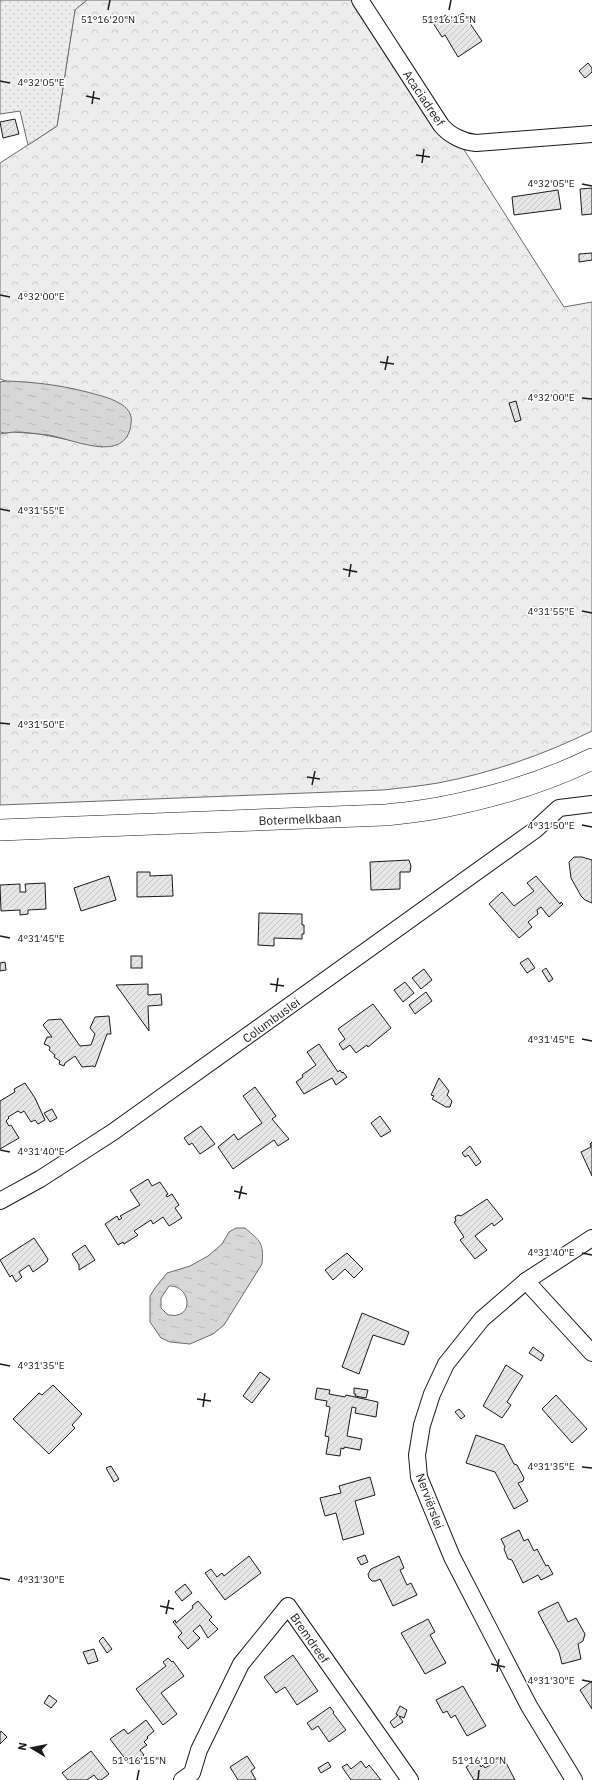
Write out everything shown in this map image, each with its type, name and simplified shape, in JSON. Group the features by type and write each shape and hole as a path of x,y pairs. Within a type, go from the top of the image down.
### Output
{"main road":[{"name":"Botermelkbaan","path":"0,830 385,815 442,808 497,795 541,780 592,759"}],"street":[{"name":"Acaciadreef","path":"360,0 441,125 454,136 469,143 476,143 592,134"},
{"name":"Columbuslei","path":"0,1201 40,1178 120,1127 536,830 559,808 592,804"},
{"name":"Nerviërslei","path":"574,1780 529,1706 452,1557 419,1477 417,1455 422,1426 432,1394 446,1364 482,1319 526,1281 592,1238"},
{"path":"526,1281 592,1353"},
{"name":"Bremdreef","path":"191,1778 199,1750 241,1664 288,1606 410,1780"}],"green space":[{"path":"0,0 87,0 75,10 57,126 28,145 20,111 0,114"},
{"path":"87,0 369,0 564,307 592,302 592,731 555,748 478,774 438,783 410,787 383,790 0,805 0,434 13,432 40,434 103,447 6,381 0,379 0,163 57,126 75,9"}],"water":[{"path":"6,381 67,387 99,395 115,401 129,411 131,424 127,436 119,444 109,447 84,444 48,435 23,432 0,432 0,382"},
{"path":"236,1228 245,1228 254,1236 261,1246 262,1264 224,1325 213,1334 190,1344 170,1342 161,1338 150,1322 150,1296 155,1288 167,1273 190,1266 208,1256 222,1244 229,1232","holes":["169,1286 181,1290 184,1294 187,1304 186,1309 182,1313 168,1315 161,1308 161,1298"]}],"building":[{"path":"463,13 482,41 458,57 445,35 442,37 433,23 446,15 450,21"},
{"path":"588,63 592,68 592,72 585,78 579,71"},
{"path":"15,119 19,134 3,138 0,122"},
{"path":"592,188 592,214 582,215 580,189"},
{"path":"558,190 561,209 514,215 512,197"},
{"path":"592,253 592,260 579,262 579,254"},
{"path":"516,401 521,420 515,422 509,403"},
{"path":"574,857 582,857 592,860 592,903 585,900 581,896 571,878 569,862"},
{"path":"409,860 411,866 410,872 400,872 400,889 371,890 370,862"},
{"path":"137,872 150,872 150,876 172,875 173,896 137,897"},
{"path":"109,876 116,900 81,911 74,888"},
{"path":"536,876 560,904 561,902 563,904 549,917 541,907 537,910 538,914 528,922 532,927 519,938 489,904 502,892 514,906 534,891 527,883"},
{"path":"45,883 46,909 28,910 28,914 20,915 20,910 1,911 0,885 20,884 20,892 26,892 25,884"},
{"path":"259,913 302,914 304,934 302,934 302,939 274,938 274,946 258,945"},
{"path":"131,956 142,956 142,968 131,968"},
{"path":"528,958 535,968 527,973 520,963"},
{"path":"5,962 6,970 0,971 0,963"},
{"path":"546,968 553,979 549,982 542,971"},
{"path":"424,969 432,980 421,989 412,978"},
{"path":"405,982 414,993 403,1002 394,990"},
{"path":"148,984 148,995 161,994 162,1005 148,1006 149,1031 116,985"},
{"path":"426,992 432,1001 415,1014 409,1005"},
{"path":"373,1004 391,1028 368,1047 367,1045 356,1053 350,1045 343,1050 339,1044 345,1039 338,1029"},
{"path":"109,1016 111,1034 107,1034 95,1067 82,1067 75,1056 65,1063 64,1066 59,1064 60,1061 54,1057 55,1055 49,1050 49,1046 44,1044 47,1037 52,1037 43,1025 48,1020 61,1019 80,1046 91,1045 95,1034 90,1028 95,1017"},
{"path":"319,1044 338,1072 340,1070 347,1077 336,1085 332,1078 304,1094 296,1082 303,1077 302,1075 316,1065 307,1052"},
{"path":"439,1078 449,1091 447,1095 452,1101 450,1107 446,1107 432,1099 434,1096 431,1095"},
{"path":"25,1083 35,1098 45,1120 38,1124 35,1120 31,1122 24,1111 21,1113 18,1111 8,1117 9,1118 6,1121 9,1126 11,1125 19,1138 0,1149 0,1101 15,1092 14,1089"},
{"path":"255,1087 276,1116 272,1119 289,1139 278,1146 274,1140 233,1169 218,1147 234,1134 238,1140 262,1123 243,1096"},
{"path":"52,1109 57,1118 50,1122 44,1113"},
{"path":"380,1116 391,1131 381,1137 371,1123"},
{"path":"201,1126 215,1144 200,1154 192,1143 189,1145 184,1138"},
{"path":"592,1142 592,1176 581,1152 591,1147 590,1144"},
{"path":"470,1146 481,1162 476,1166 468,1155 465,1157 462,1153"},
{"path":"148,1179 152,1186 160,1182 168,1194 166,1195 167,1197 172,1194 179,1205 175,1208 182,1218 169,1226 163,1217 153,1224 151,1220 134,1231 138,1235 124,1244 123,1242 118,1245 105,1224 117,1216 119,1220 122,1218 120,1216 140,1205 130,1190"},
{"path":"487,1199 503,1219 494,1226 492,1223 475,1236 487,1250 475,1259 460,1240 464,1237 454,1222 456,1221 455,1217 458,1215 461,1216"},
{"path":"34,1238 48,1259 47,1262 33,1272 29,1265 19,1272 22,1277 16,1282 12,1275 10,1277 0,1260"},
{"path":"85,1245 95,1260 79,1270 79,1265 72,1254"},
{"path":"347,1253 363,1269 354,1278 345,1269 333,1280 325,1270"},
{"path":"362,1313 409,1332 404,1345 373,1335 359,1374 342,1367"},
{"path":"533,1347 544,1355 541,1361 529,1353"},
{"path":"506,1365 523,1376 507,1402 511,1405 502,1418 483,1406"},
{"path":"260,1372 270,1379 252,1403 243,1396"},
{"path":"53,1385 82,1414 72,1425 75,1428 49,1454 13,1419 39,1393 42,1395"},
{"path":"317,1388 330,1390 329,1394 345,1397 346,1395 378,1402 376,1417 355,1413 356,1408 352,1407 347,1436 362,1439 360,1450 344,1447 344,1449 341,1448 340,1456 326,1454 329,1437 325,1436 330,1407 326,1406 327,1401 315,1399"},
{"path":"354,1388 368,1390 366,1398 355,1396 356,1394 354,1394"},
{"path":"556,1395 587,1429 572,1443 542,1409"},
{"path":"459,1409 465,1416 461,1419 455,1412"},
{"path":"476,1435 504,1445 514,1464 517,1465 524,1478 523,1481 518,1483 528,1501 514,1509 495,1472 466,1463"},
{"path":"111,1466 119,1479 114,1482 106,1468"},
{"path":"370,1477 375,1495 355,1501 364,1534 343,1540 336,1513 325,1516 320,1498 341,1493 339,1486"},
{"path":"519,1530 524,1541 528,1539 534,1551 537,1549 546,1566 548,1565 553,1574 541,1580 538,1575 523,1583 512,1560 508,1559 501,1539"},
{"path":"365,1555 368,1562 361,1565 357,1558"},
{"path":"249,1556 261,1573 225,1600 205,1573 211,1569 217,1577 222,1573 224,1576"},
{"path":"399,1556 404,1568 400,1570 407,1585 411,1583 417,1595 393,1606 380,1579 372,1581 368,1574 371,1569"},
{"path":"185,1584 192,1593 182,1601 175,1592"},
{"path":"198,1601 212,1617 209,1620 218,1629 208,1638 200,1625 193,1631 200,1638 188,1649 178,1637 182,1633 173,1622 175,1620 176,1623 193,1608 192,1606"},
{"path":"558,1602 568,1622 576,1618 585,1634 583,1641 578,1644 581,1659 562,1664 559,1652 538,1612"},
{"path":"428,1619 435,1632 430,1635 446,1663 425,1674 401,1633"},
{"path":"103,1637 112,1649 107,1653 99,1641"},
{"path":"94,1649 98,1661 88,1664 83,1652"},
{"path":"293,1655 318,1691 297,1705 285,1687 276,1693 264,1677"},
{"path":"168,1658 172,1662 173,1661 184,1676 161,1693 177,1714 163,1725 136,1689 166,1666 163,1662"},
{"path":"592,1681 592,1709 580,1690"},
{"path":"463,1686 486,1726 467,1736 455,1715 451,1718 447,1711 443,1713 436,1700"},
{"path":"49,1695 57,1701 51,1708 44,1703"},
{"path":"400,1706 407,1710 404,1718 399,1716 403,1722 394,1728 390,1722 398,1715 396,1714"},
{"path":"330,1707 346,1730 329,1742 318,1726 312,1730 307,1723"},
{"path":"146,1720 154,1731 144,1742 147,1745 140,1750 144,1755 130,1765 110,1739 124,1729 128,1734"},
{"path":"1,1731 7,1737 0,1744 0,1733"},
{"path":"91,1751 109,1774 101,1780 98,1780 94,1775 87,1780 68,1780 62,1773"},
{"path":"247,1756 255,1768 251,1771 256,1780 238,1780 230,1767"},
{"path":"503,1757 515,1780 474,1780 466,1767 477,1760 481,1767 483,1765 485,1768"},
{"path":"361,1761 366,1768 369,1765 381,1780 351,1780 342,1767 347,1764 351,1769"},
{"path":"328,1762 331,1767 321,1773 318,1768"}]}
